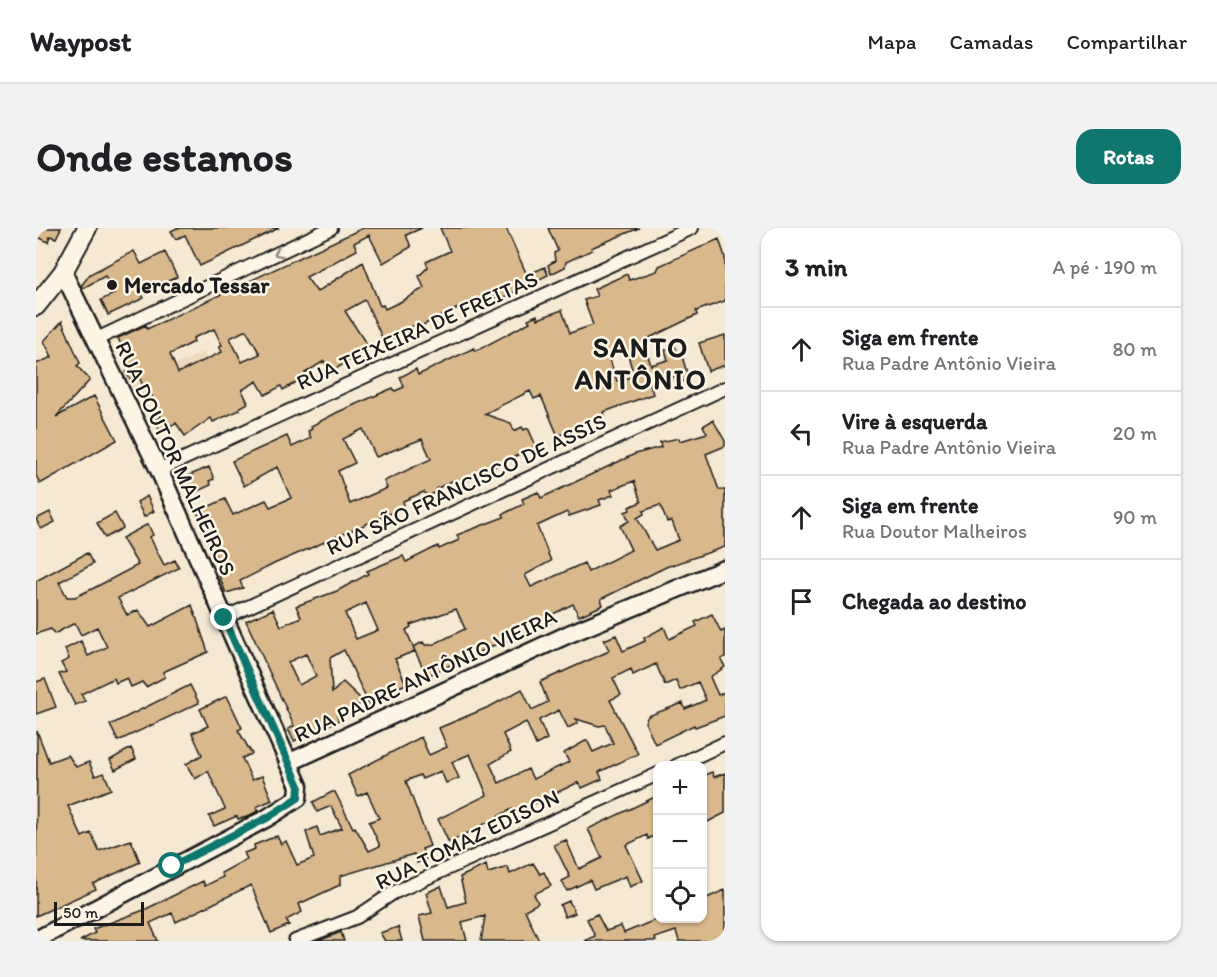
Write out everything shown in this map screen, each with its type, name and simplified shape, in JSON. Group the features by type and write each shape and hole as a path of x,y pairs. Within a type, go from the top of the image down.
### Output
{"main road":[{"path":"36,306 63,273 87,228"}],"street":[{"path":"97,339 331,228"},
{"name":"RUA TEIXEIRA DE FREITAS","path":"159,470 692,228"},
{"name":"RUA DOUTOR MALHEIROS","path":"63,273 159,470 288,763"},
{"name":"RUA SÃO FRANCISCO DE ASSIS","path":"224,618 725,388"},
{"name":"RUA PADRE ANTÔNIO VIEIRA","path":"36,940 267,818 298,798 299,786 288,763 568,633 725,569"},
{"path":"685,761 725,743"},
{"name":"RUA TOMAZ EDISON","path":"295,941 357,917 393,893 653,776"}],"shaded area":[{"path":"204,352 211,367 138,400 131,384"}],"building":[{"path":"36,228 61,228 56,238 50,236 48,242 36,236"},
{"path":"177,228 279,228 200,266 185,235 176,239 171,231"},
{"path":"363,228 422,228 406,235 411,247 383,263 369,235 354,243 357,250 306,277 317,292 363,262 380,306 383,305 385,309 402,301 424,288 419,276 428,267 426,262 450,251 440,228 506,228 527,275 545,267 548,275 496,301 494,294 481,297 421,326 420,324 413,326 393,335 395,339 385,344 365,300 345,311 369,348 331,372 324,361 305,373 307,376 283,390 281,386 265,395 257,381 242,390 248,403 239,408 240,410 213,422 211,418 185,436 176,423 160,431 155,420 161,417 150,392 147,394 139,377 131,381 126,372 132,369 118,338 146,325 147,329","holes":["214,329 222,345 219,346 222,352 178,373 170,354 194,342 193,338","246,330 260,354 242,362 230,338"]},
{"path":"548,228 639,228 591,248 592,250 566,262 565,267 551,274 548,265 555,261 554,253 558,251"},
{"path":"719,239 725,257 725,301 696,311 697,315 643,341 651,365 668,360 665,350 675,346 679,357 682,356 689,380 676,383 674,376 650,384 653,394 604,412 605,416 558,436 541,396 534,399 530,391 484,414 511,423 514,431 522,427 524,430 528,428 536,446 468,480 456,483 454,480 428,496 424,492 403,501 404,505 401,509 276,563 240,581 243,588 226,593 219,576 224,574 203,531 205,530 197,512 225,499 233,515 266,500 270,507 291,498 277,467 244,486 232,461 287,436 292,447 311,438 308,431 312,429 311,426 393,388 395,391 404,387 400,377 416,369 418,375 474,348 476,351 530,322 528,319 537,315 538,319 562,310 570,333 593,325 584,300 597,296 594,289 627,274 629,280 657,271 659,266","holes":["626,348 634,376 617,381 609,357","363,429 376,457 422,439 431,459 384,481 387,488 350,504 338,471 355,463 343,439"]},
{"path":"134,251 141,264 165,252 177,277 141,293 144,298 108,315 101,300 114,294 105,276 83,288 81,286 90,274"},
{"path":"62,321 80,363 77,366 90,380 56,417 94,396 117,440 40,484 36,475 36,364 52,357 44,341"},
{"path":"725,335 725,365 708,371 699,343"},
{"path":"713,420 725,441 725,446 706,454 719,490 725,490 725,547 666,567 601,599 603,605 579,616 573,604 549,616 552,621 544,626 492,646 427,676 415,651 395,659 406,684 392,690 394,694 369,705 344,650 330,658 332,693 343,682 363,701 350,712 337,715 339,720 294,741 288,729 294,726 246,621 273,609 281,626 301,617 296,606 337,591 368,574 367,571 403,556 406,562 438,546 439,549 459,540 457,535 504,517 503,514 524,504 522,499 538,492 541,498 635,454 661,447 660,442 679,438 680,441 707,433 703,426","holes":["634,481 641,502 629,507 630,510 625,512 629,521 620,526 631,550 588,572 584,563 531,587 525,575 551,561 537,526 567,512 569,516 601,505 599,500 613,495 611,490","660,505 667,522 672,521 679,540 655,550 637,518 644,514 643,511","366,603 378,630 356,639 345,613","456,609 465,629 432,645 425,645 423,642 413,647 406,630 411,627 410,625","306,654 316,676 299,685 288,662"]},
{"path":"209,467 214,479 209,481 211,485 191,494 183,478"},
{"path":"147,496 154,511 144,517 137,502"},
{"path":"50,512 55,522 41,529 36,519"},
{"path":"115,513 123,528 105,538 97,523"},
{"path":"148,524 153,535 150,537 164,565 175,560 179,568 118,598 127,615 138,610 150,627 192,605 208,652 163,672 165,677 146,687 142,682 131,687 127,678 116,683 114,678 81,694 85,701 75,705 59,674 66,672 61,663 69,659 65,649 81,641 88,656 107,647 97,627 81,635 75,623 54,634 51,629 36,634 36,581 87,553 93,564 59,582 67,597 75,597 92,589 138,565 122,538"},
{"path":"712,614 721,632 725,630 725,657 721,659 725,667 710,677 718,695 725,692 725,716 695,727 694,725 655,744 645,722 648,716 683,703 685,709 706,700 698,682 680,690 676,680 665,685 656,664 633,675 631,669 613,678 621,695 610,700 638,754 599,772 602,779 582,788 579,782 514,813 512,809 449,843 438,819 487,795 470,754 452,762 459,778 446,783 441,771 422,779 420,775 406,781 430,846 422,849 426,859 417,863 414,854 340,876 340,885 299,904 302,912 286,920 289,925 271,933 251,885 176,922 172,913 150,923 158,941 80,941 95,933 93,929 144,910 203,881 205,886 223,877 221,873 247,859 244,853 255,849 254,845 277,836 281,844 286,841 297,865 314,858 306,832 317,827 320,836 342,828 331,806 317,812 313,802 332,792 335,792 353,828 355,827 369,851 380,846 369,822 379,818 367,792 358,796 348,775 421,737 429,755 447,747 439,728 491,706 522,689 532,710 548,702 540,682 607,652 609,650 604,640 616,635 623,651 645,641 644,638 664,627 669,639 697,626 695,622","holes":["559,710 568,728 578,723 576,719 599,726 605,725 613,743 593,752 587,740 564,753 569,762 533,779 528,769 499,783 490,764 511,752 503,734 526,722 536,745 547,739 539,720"]},
{"path":"45,679 56,707 36,714 36,682"},
{"path":"190,685 199,703 118,741 110,725"},
{"path":"227,696 242,728 238,730 252,754 242,758 252,780 262,776 272,800 256,807 258,811 246,817 238,819 237,816 214,826 209,816 225,809 208,771 195,779 186,764 202,755 192,733 208,726 200,709"},
{"path":"37,731 49,762 68,755 76,767 89,762 95,776 104,773 111,789 68,806 82,837 91,833 99,851 131,840 140,862 93,884 96,889 36,916"},
{"path":"131,748 136,759 115,770 110,760"},
{"path":"712,772 714,777 725,773 725,813 707,822 707,815 707,774"},
{"path":"653,798 653,836 648,839 647,835 626,845 643,881 630,887 626,876 594,889 590,880 567,891 562,881 570,877 554,845 566,840 579,869 602,858 588,829"},
{"path":"533,863 540,874 544,872 551,886 534,894 538,903 525,910 539,941 481,941 485,916 462,922 467,941 425,941 419,916 432,913 426,893 441,886 448,907 466,902 460,877 486,865 488,873 508,867 510,874"},
{"path":"725,890 725,941 679,941 676,931 655,938 656,941 584,941 595,936 587,919 597,914 606,931 621,926 624,933 653,921 653,923 707,923 707,898"},
{"path":"569,901 575,913 565,917 560,905"},
{"path":"398,927 402,941 385,941 380,933"},
{"path":"341,932 344,941 318,941"}],"place":[{"name":"Mercado Tessar","path":"112,285"}],"district":[{"name":"SANTO ANTÔNIO","path":"641,363"}],"route":[{"path":"172,866 267,818 298,798 299,786 224,618"}]}
